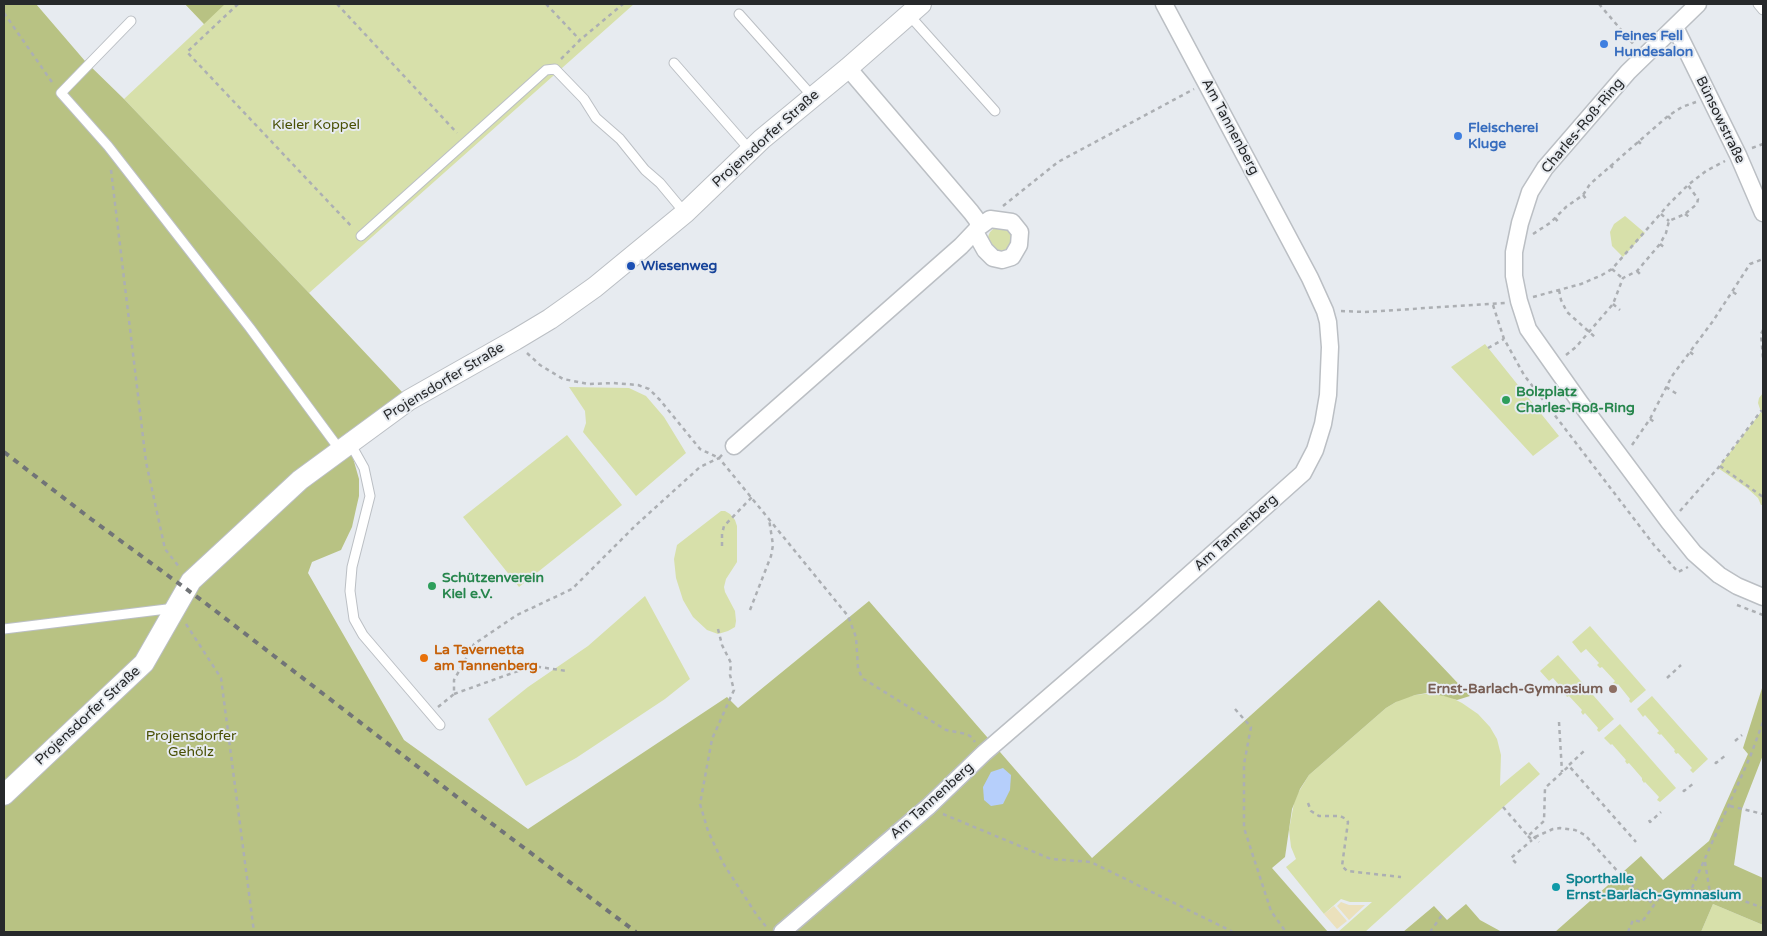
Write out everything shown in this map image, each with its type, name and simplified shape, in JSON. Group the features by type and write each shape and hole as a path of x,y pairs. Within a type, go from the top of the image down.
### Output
{"street":[{"name":"Am Tannenberg","path":"782,932 928,807 984,753 1145,614 1303,473 1312,457 1320,437 1328,395 1329,338 1325,310 1310,278 1164,4"},
{"name":"Charles-Roß-Ring","path":"1698,4 1611,91 1545,168 1530,192 1515,241 1514,276 1518,301 1528,329 1622,459 1694,553 1719,575 1737,586 1763,597"},
{"name":"Projensdorfer Straße","path":"4,795 144,663 191,581 300,480 409,400 550,319 595,287 685,213 750,150 915,9"},
{"name":"Bünsowstraße","path":"1675,27 1738,155 1763,213"},
{"path":"734,446 961,246 981,226 848,68"}],"lane":[{"path":"1758,4 1763,10"},
{"path":"915,9 995,111"},
{"path":"739,14 813,97"},
{"path":"131,21 61,93 108,146 250,328 364,468 370,496 352,566 350,591 354,619 363,635 440,725"},
{"path":"674,62 750,150"},
{"path":"361,236 546,70 556,69 584,100 596,118 620,139 645,170 660,183 685,213"},
{"path":"4,629 175,608"}],"path":[{"path":"238,4 188,52 361,236"},
{"path":"338,4 465,142"},
{"path":"546,4 580,40"},
{"path":"556,69 562,56 622,4"},
{"path":"1599,4 1644,57"},
{"path":"4,12 61,93"},
{"path":"981,226 1021,190 1058,162 1206,83"},
{"path":"1515,241 1538,232 1583,195 1590,184 1610,165 1668,116 1691,103 1712,101"},
{"path":"1668,116 1674,122"},
{"path":"1638,141 1643,146"},
{"path":"1325,310 1364,312 1493,305 1518,301 1590,280 1612,269 1688,185 1706,171 1763,144"},
{"path":"108,146 146,462 165,549 191,581"},
{"path":"1610,165 1614,169"},
{"path":"1669,221 1685,214 1697,204 1698,199 1688,185"},
{"path":"1583,195 1588,200"},
{"path":"1661,214 1669,221"},
{"path":"1685,214 1691,218"},
{"path":"1555,218 1559,223"},
{"path":"1551,362 1576,347 1613,304 1623,278 1637,271 1660,244 1666,233 1669,221"},
{"path":"1660,244 1665,248"},
{"path":"1622,459 1650,419 1672,376 1713,321 1750,264 1763,259"},
{"path":"1612,269 1623,278"},
{"path":"1637,271 1641,275"},
{"path":"1559,290 1561,300 1567,312 1596,338"},
{"path":"1733,292 1739,296"},
{"path":"1613,304 1620,310"},
{"path":"1493,305 1504,339 1524,375 1654,544 1678,572 1688,566 1692,571"},
{"path":"1713,321 1718,325"},
{"path":"1763,330 1761,334 1763,358"},
{"path":"1488,348 1504,339"},
{"path":"515,340 540,365 563,379 589,384 612,383 649,389 700,449 719,458 848,616 856,637 858,668 862,678 946,730 970,736 984,753"},
{"path":"1690,352 1695,356"},
{"path":"1666,387 1677,394"},
{"path":"1670,522 1720,466 1761,411 1763,412"},
{"path":"1650,419 1656,423"},
{"path":"454,694 454,680 474,644 517,615 572,589 635,526 700,467 719,458"},
{"path":"1720,466 1763,497"},
{"path":"722,546 724,526 752,497"},
{"path":"750,610 771,556 773,545 768,517"},
{"path":"1735,604 1763,615"},
{"path":"175,608 221,678 254,932"},
{"path":"718,629 722,645 731,663 730,674 734,690 712,739 700,804 708,831 723,863 770,932"},
{"path":"1667,678 1681,665"},
{"path":"430,714 454,694 532,666 567,671"},
{"path":"1235,709 1251,727 1244,764 1244,828 1271,911 1286,932"},
{"path":"1559,722 1562,772"},
{"path":"1692,890 1730,806 1763,722"},
{"path":"1735,741 1742,734"},
{"path":"1528,836 1544,821 1545,788 1584,751"},
{"path":"1715,762 1726,755"},
{"path":"1569,766 1636,842"},
{"path":"1683,790 1694,783"},
{"path":"1308,803 1311,811 1319,816 1340,816 1348,822 1342,866 1347,871 1401,877"},
{"path":"1730,806 1763,814"},
{"path":"928,807 1051,858 1091,862 1233,932"},
{"path":"1503,807 1528,836 1539,842"},
{"path":"1649,820 1650,822 1661,812"},
{"path":"1516,863 1511,858 1533,838 1553,829 1575,830 1585,835 1620,874 1654,905"},
{"path":"1705,861 1710,893"},
{"path":"1628,932 1634,920 1642,922 1661,895 1692,890 1731,896 1763,908"},
{"path":"1430,932 1442,915"}],"green space":[{"name":"Projensdorfer Gehölz","path":"4,4 36,4 85,61 124,99 403,393 341,437 353,458 359,479 359,496 352,527 341,550 312,562 308,573 404,740 528,829 727,697 738,708 869,601 1092,858 1379,600 1470,696 1457,700 1427,693 1396,702 1386,708 1309,775 1300,789 1292,809 1285,857 1272,868 1328,932 4,932"},
{"name":"Kieler Koppel","path":"185,4 634,4 309,293 124,99 204,24"},
{"path":"185,4 225,4 204,24"},
{"path":"1625,216 1645,233 1623,257 1612,246 1610,232 1614,224"},
{"path":"1000,227 1009,230 1012,239 1009,248 1000,251 991,248 988,239 991,230"},
{"name":"Bolzplatz Charles-Roß-Ring","path":"1485,344 1559,436 1533,456 1451,367"},
{"path":"569,387 629,388 646,396 664,417 686,453 636,496 583,432 586,423 585,411"},
{"path":"1763,393 1763,505 1761,505 1758,498 1747,488 1718,468 1761,412 1758,403"},
{"path":"567,435 622,505 519,587 463,517"},
{"path":"721,511 730,514 737,526 737,562 726,579 724,587 735,611 736,621 735,627 718,634 707,630 693,617 683,600 676,578 674,559 677,545"},
{"path":"645,596 690,679 665,699 576,758 526,786 488,719 528,687 588,646"},
{"path":"1590,626 1646,690 1631,703 1618,684 1616,686 1613,683 1615,681 1602,667 1600,668 1597,665 1599,663 1586,649 1581,653 1572,642"},
{"path":"1558,655 1614,719 1599,732 1598,728 1585,713 1583,715 1582,710 1569,696 1567,697 1566,693 1553,678 1549,681 1540,671"},
{"path":"1763,685 1763,755 1742,809 1734,865 1763,878 1763,925 1713,904 1701,932 1555,932 1641,856 1663,880 1709,841 1748,754 1743,748"},
{"path":"1434,693 1450,697 1462,703 1478,714 1490,727 1497,739 1501,755 1500,786 1529,762 1540,774 1365,932 1338,932 1372,902 1350,902 1341,899 1324,914 1286,867 1296,859 1291,847 1289,830 1294,803 1298,793 1309,775 1386,708 1401,699"},
{"path":"1652,696 1708,759 1693,773 1690,770 1692,768 1678,753 1676,754 1675,750 1661,734 1657,733 1659,731 1637,709"},
{"path":"1620,724 1676,788 1660,802 1657,800 1659,797 1644,783 1629,763 1627,764 1626,760 1612,744 1604,738"},
{"path":"1466,904 1480,920 1502,932 1403,932 1434,906 1447,920"},
{"path":"1713,904 1763,925 1763,932 1701,932"}],"sand":[{"path":"1341,902 1349,905 1365,905 1349,920 1337,906"},
{"path":"1334,906 1347,921 1337,929 1324,914"}],"water":[{"path":"1003,768 1011,775 1010,790 1003,804 991,806 984,800 983,787 991,772"}],"railway":[{"path":"4,452 204,602 636,932"}],"place":[{"name":"Feines Fell Hundesalon","path":"1604,44"},
{"name":"Fleischerei Kluge","path":"1458,136"},
{"name":"Wiesenweg","path":"631,266"},
{"name":"Bolzplatz Charles-Roß-Ring","path":"1506,400"},
{"name":"Schützenverein Kiel e.V.","path":"432,586"},
{"name":"La Tavernetta am Tannenberg","path":"424,658"},
{"name":"Ernst-Barlach-Gymnasium","path":"1613,689"},
{"name":"Sporthalle Ernst-Barlach-Gymnasium","path":"1556,887"}]}
